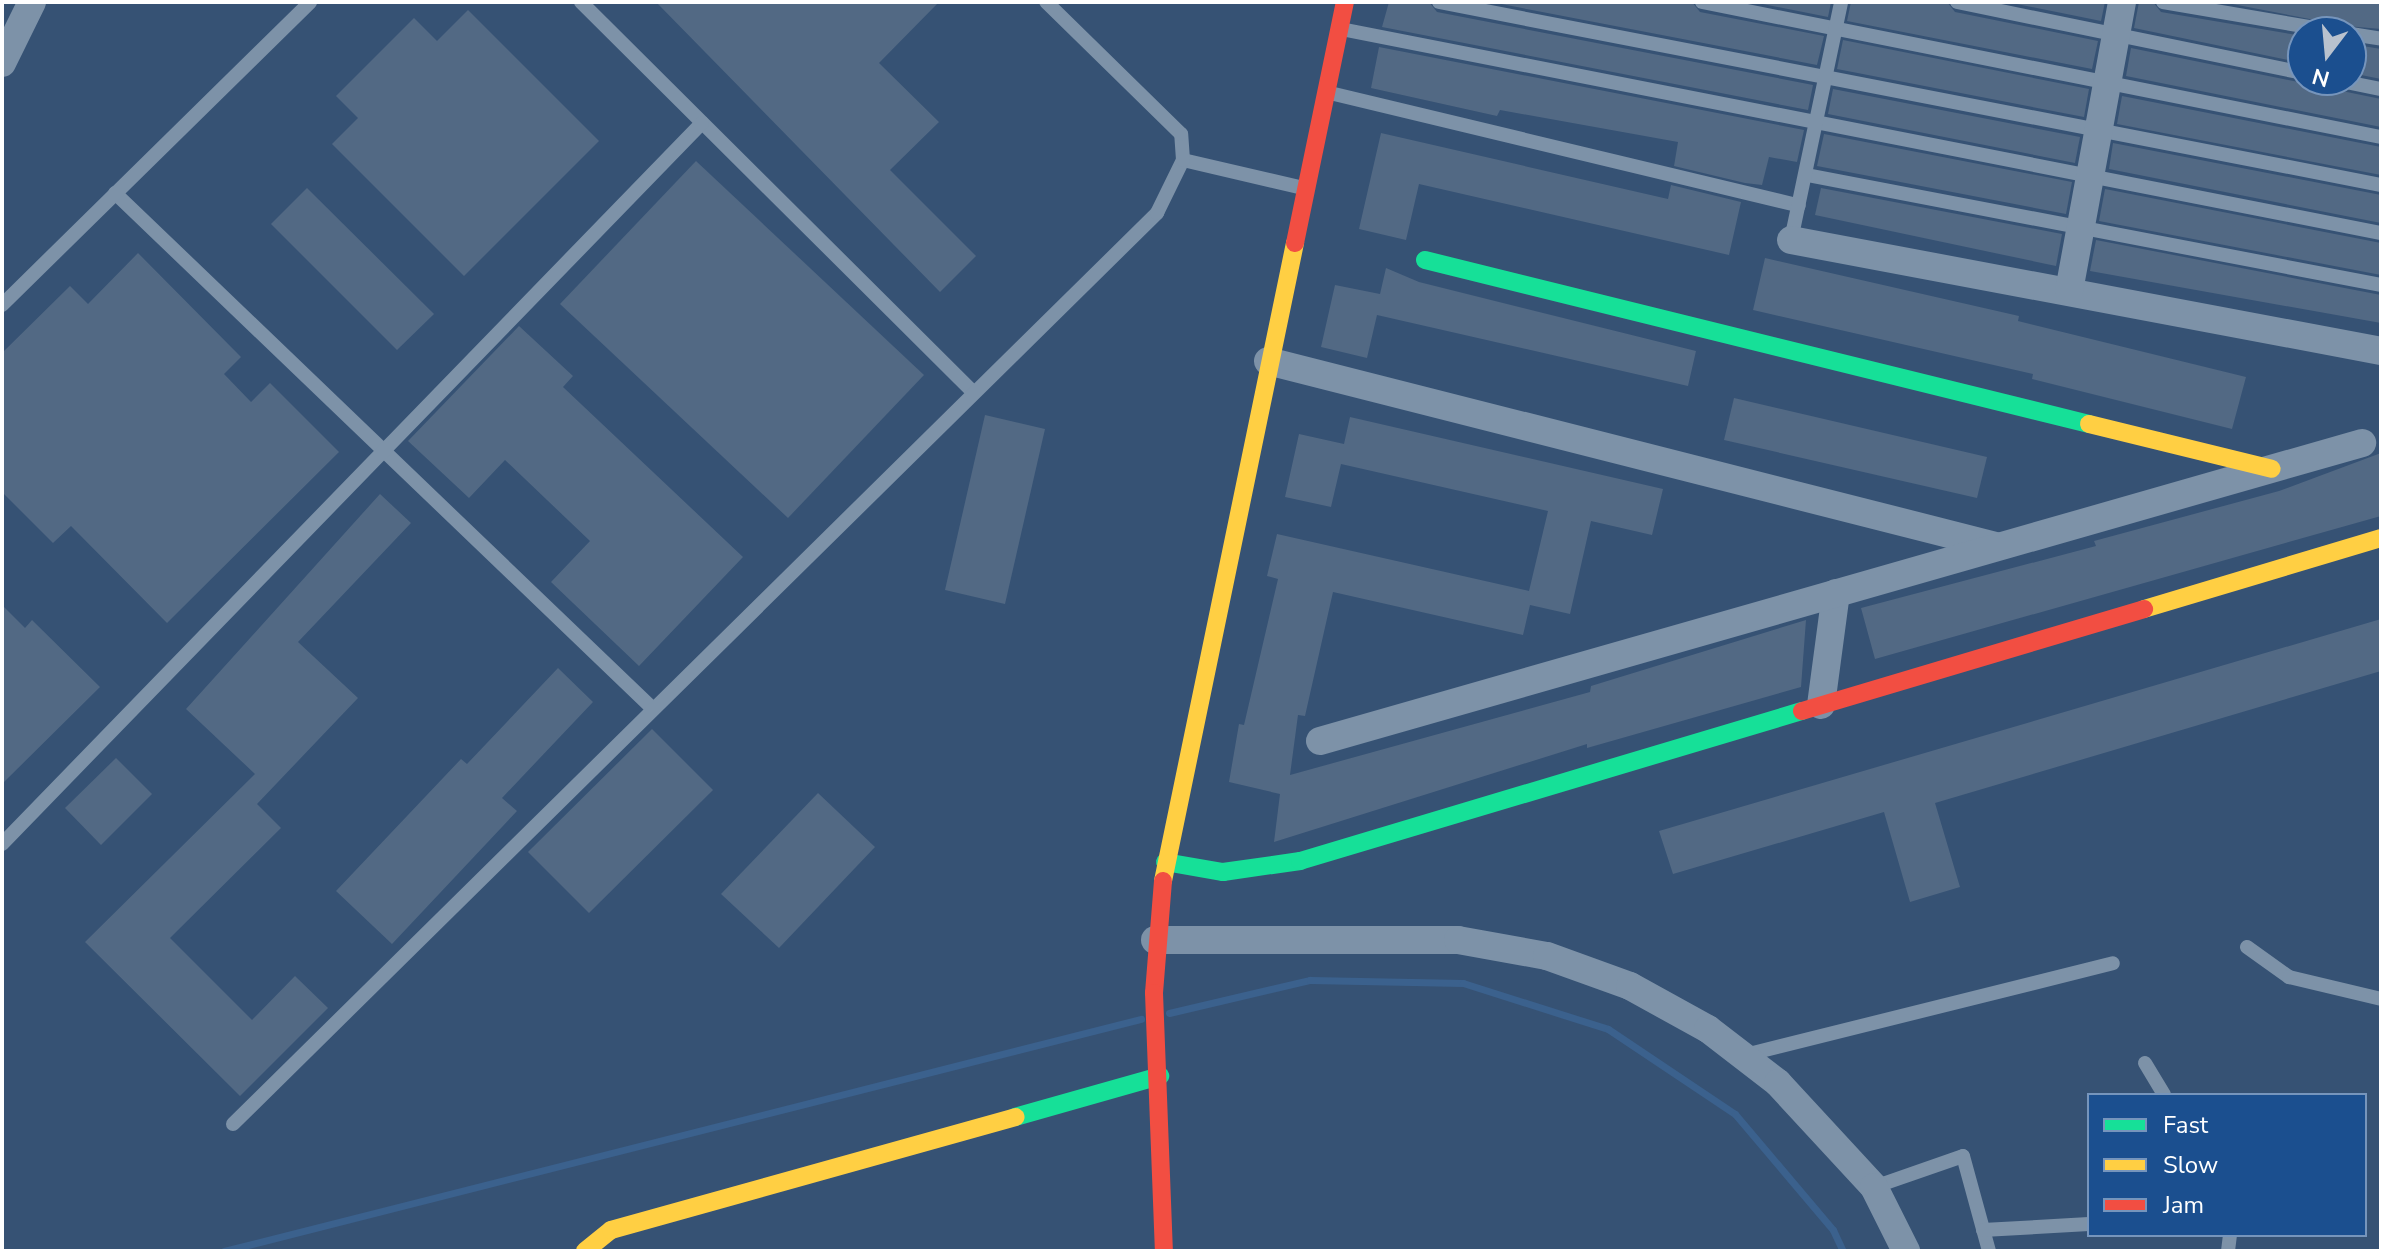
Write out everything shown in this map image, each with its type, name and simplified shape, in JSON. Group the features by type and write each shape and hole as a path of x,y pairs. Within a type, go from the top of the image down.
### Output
{"street":[{"path":"2,63 32,2"},
{"path":"1164,1251 1160,1076 1154,993 1155,940 1165,862 1345,2"},
{"path":"2069,291 2122,2"},
{"path":"1791,240 2381,351"},
{"path":"1425,260 2272,469"},
{"path":"1268,361 1999,546"},
{"path":"1320,741 2362,443"},
{"path":"1165,862 1223,872 1300,861 2381,538"},
{"path":"1821,705 1836,593"},
{"path":"1155,940 1413,938 1502,947 1630,986 1745,1055 1810,1115 1874,1187 1906,1251"},
{"path":"585,1251 611,1230 1160,1076"}],"lane":[{"path":"2,305 310,2"},
{"path":"581,2 974,393"},
{"path":"233,1124 1157,213 1183,160 1181,134 1046,2"},
{"path":"1439,2 2381,185"},
{"path":"1702,2 2381,137"},
{"path":"1791,240 1841,2"},
{"path":"1957,2 2287,70"},
{"path":"2163,2 2287,23"},
{"path":"1339,28 2381,233"},
{"path":"1326,92 1799,206"},
{"path":"2,844 382,449 702,123"},
{"path":"1183,160 1305,188"},
{"path":"1807,175 2080,231 2381,285"},
{"path":"115,193 653,709"},
{"path":"2247,947 2289,977 2381,999"},
{"path":"1745,1055 2113,963"},
{"path":"2145,1063 2163,1093"},
{"path":"1874,1187 1963,1156 1989,1251"},
{"path":"1983,1230 2087,1224"}],"building":[{"path":"656,2 939,2 879,63 939,122 890,170 976,256 940,292"},
{"path":"1389,2 1429,2 1437,12 1813,85 1808,110 1382,27"},
{"path":"1491,2 1692,2 1700,12 1824,36 1817,65"},
{"path":"1753,2 1831,2 1828,17"},
{"path":"1851,2 1947,2 1955,12 2098,41 2092,69 1847,21"},
{"path":"2007,2 2105,2 2101,21"},
{"path":"2139,2 2153,2 2161,12 2287,33 2287,60 2134,28"},
{"path":"2222,2 2381,2 2381,29 2367,28 2367,16 2294,16"},
{"path":"468,10 599,141 464,276 332,144 358,118 336,96 414,18 437,41"},
{"path":"1843,40 2089,89 2084,117 1837,69"},
{"path":"1379,47 1804,130 1797,162 1769,157 1762,185 1745,183 1674,166 1678,142 1500,110 1497,116 1371,88"},
{"path":"2367,47 2381,49 2381,79 2367,76"},
{"path":"2131,48 2287,80 2287,96 2366,96 2381,99 2381,127 2126,76"},
{"path":"1833,89 2080,137 2075,163 1828,114"},
{"path":"2122,96 2381,147 2381,175 2117,124"},
{"path":"1381,133 1668,199 1671,185 1741,202 1729,255 1419,184 1406,240 1359,229"},
{"path":"1824,134 2072,182 2066,214 1817,166"},
{"path":"2113,143 2381,195 2381,223 2109,169"},
{"path":"696,161 924,375 788,518 560,304"},
{"path":"307,188 434,314 397,350 271,224"},
{"path":"1821,188 2062,234 2056,266 1815,215"},
{"path":"2105,189 2381,243 2381,275 2099,221"},
{"path":"2096,240 2381,295 2381,323 2090,271"},
{"path":"138,253 241,357 224,374 251,402 270,383 339,452 167,623 71,526 53,543 2,492 2,353 70,286 88,304"},
{"path":"1765,258 2019,316 2018,321 2246,377 2232,429 2032,379 2033,374 1753,310"},
{"path":"1386,268 1419,282 1696,351 1688,386 1377,315 1367,358 1321,347 1335,285 1380,294"},
{"path":"519,326 573,376 563,387 743,557 639,666 551,582 590,541 505,460 469,498 408,441"},
{"path":"1734,398 1987,457 1977,498 1724,440"},
{"path":"985,415 1045,429 1005,604 945,590"},
{"path":"1350,417 1663,489 1652,535 1591,521 1570,614 1530,605 1523,635 1333,592 1305,716 1298,715 1290,775 1590,692 1591,686 1806,620 1801,687 1587,748 1587,744 1274,842 1280,794 1229,782 1239,724 1244,725 1278,579 1267,576 1277,534 1529,591 1548,511 1341,464 1331,507 1285,497 1299,434 1344,444"},
{"path":"2381,453 2381,516 1875,659 1861,608 2096,546 2094,541 2279,491"},
{"path":"380,494 411,523 298,642 358,698 257,804 281,828 170,938 252,1020 295,976 328,1008 240,1096 85,942 255,774 186,709"},
{"path":"2,605 25,628 32,620 100,687 2,784"},
{"path":"2381,619 2381,671 1935,803 1960,887 1910,902 1884,812 1673,874 1659,831"},
{"path":"558,668 593,702 502,798 517,811 392,944 336,891 461,759 467,764"},
{"path":"652,729 713,790 589,913 528,852"},
{"path":"116,758 152,794 101,845 65,808"},
{"path":"818,793 875,847 779,948 721,894"}],"waterway":[{"path":"1169,1013 1310,980 1463,983 1608,1029 1735,1114 1833,1230 1843,1251"},
{"path":"224,1251 1141,1019"}],"traffic: fast":[{"path":"1425,260 2089,424"},
{"path":"1165,862 1223,872 1300,861 1802,711"},
{"path":"1015,1117 1160,1076"}],"traffic: slow":[{"path":"1163,881 1295,243"},
{"path":"2089,424 2272,469"},
{"path":"2144,609 2381,538"},
{"path":"585,1251 611,1230 1015,1117"}],"traffic: jam":[{"path":"1295,243 1345,2"},
{"path":"1802,711 2144,609"},
{"path":"1163,881 1154,993 1164,1251"}]}
